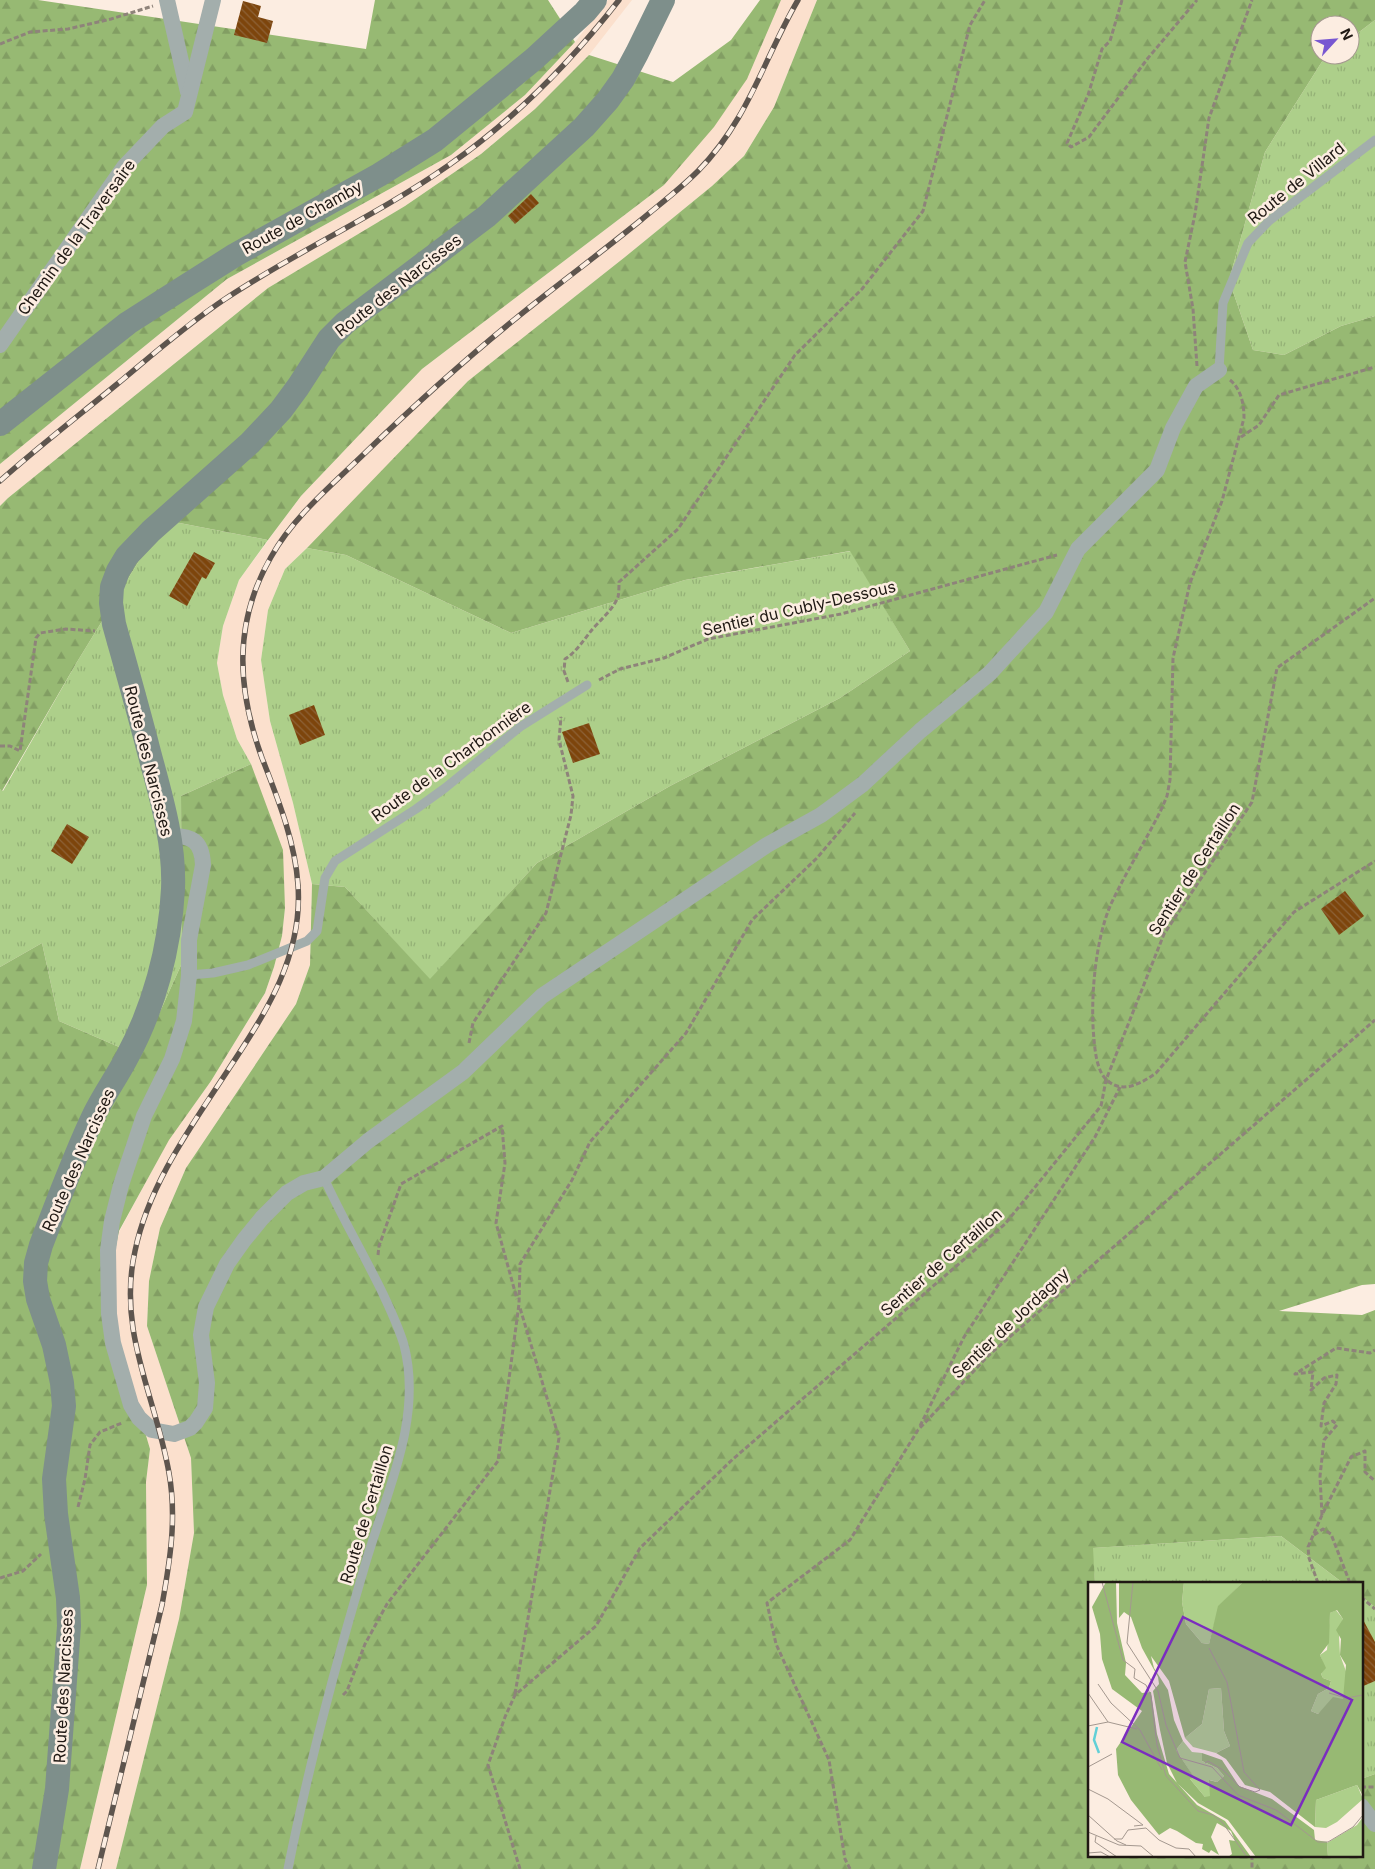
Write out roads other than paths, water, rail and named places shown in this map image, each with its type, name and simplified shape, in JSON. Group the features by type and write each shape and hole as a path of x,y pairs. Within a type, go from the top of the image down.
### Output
{"street":[{"name":"Chemin de la Traversaire","path":"0,345 124,167 163,126 185,112 213,0"},
{"name":"Route de Chamby","path":"0,424 128,323 235,255 379,175 435,140 534,59 585,12 595,0"},
{"name":"Route des Narcisses","path":"44,1869 57,1789 69,1626 68,1598 57,1524 54,1479 64,1406 62,1383 54,1345 38,1299 35,1281 36,1264 44,1236 92,1118 126,1060 156,991 167,939 173,888 169,836 162,799 114,624 111,603 112,587 118,571 137,544 250,443 281,410 329,339 345,323 487,216 584,127 608,100 622,78 637,53 663,0"},
{"path":"168,1 189,96"},
{"path":"169,836 187,836 196,842 203,856 189,940 189,975 184,1021 180,1040 144,1116 121,1185 112,1221 108,1250 109,1314 113,1344 130,1405 139,1418 152,1430 174,1434 190,1428 205,1408 207,1383 201,1335 206,1307 218,1279 244,1240 262,1218 287,1193 304,1183 324,1178 368,1141 463,1072 542,996 767,845 821,814 863,784 920,730 990,673 1046,612 1078,549 1157,470 1173,428 1196,386 1219,370"},
{"path":"1362,1807 1375,1824"}],"lane":[{"name":"Route de Villard","path":"1219,370 1223,304 1248,243 1269,221 1375,140"},
{"name":"Route de la Charbonnière","path":"189,975 213,973 248,965 307,941 317,931 325,878 335,861 445,788 520,727 587,685"},
{"name":"Route de Certaillon","path":"288,1869 302,1800 363,1572 404,1441 408,1410 408,1376 404,1344 376,1280 324,1178"}],"railway":[{"path":"0,481 196,319 280,265 422,183 497,129 561,68 619,0"},
{"path":"98,1869 162,1605 172,1539 169,1473 134,1337 131,1281 135,1251 142,1226 161,1178 187,1132 257,1025 280,981 295,935 298,911 298,885 290,836 254,732 244,681 245,631 250,607 259,582 280,542 302,514 409,411 498,333 641,220 698,171 716,151 743,110 798,0"}]}
